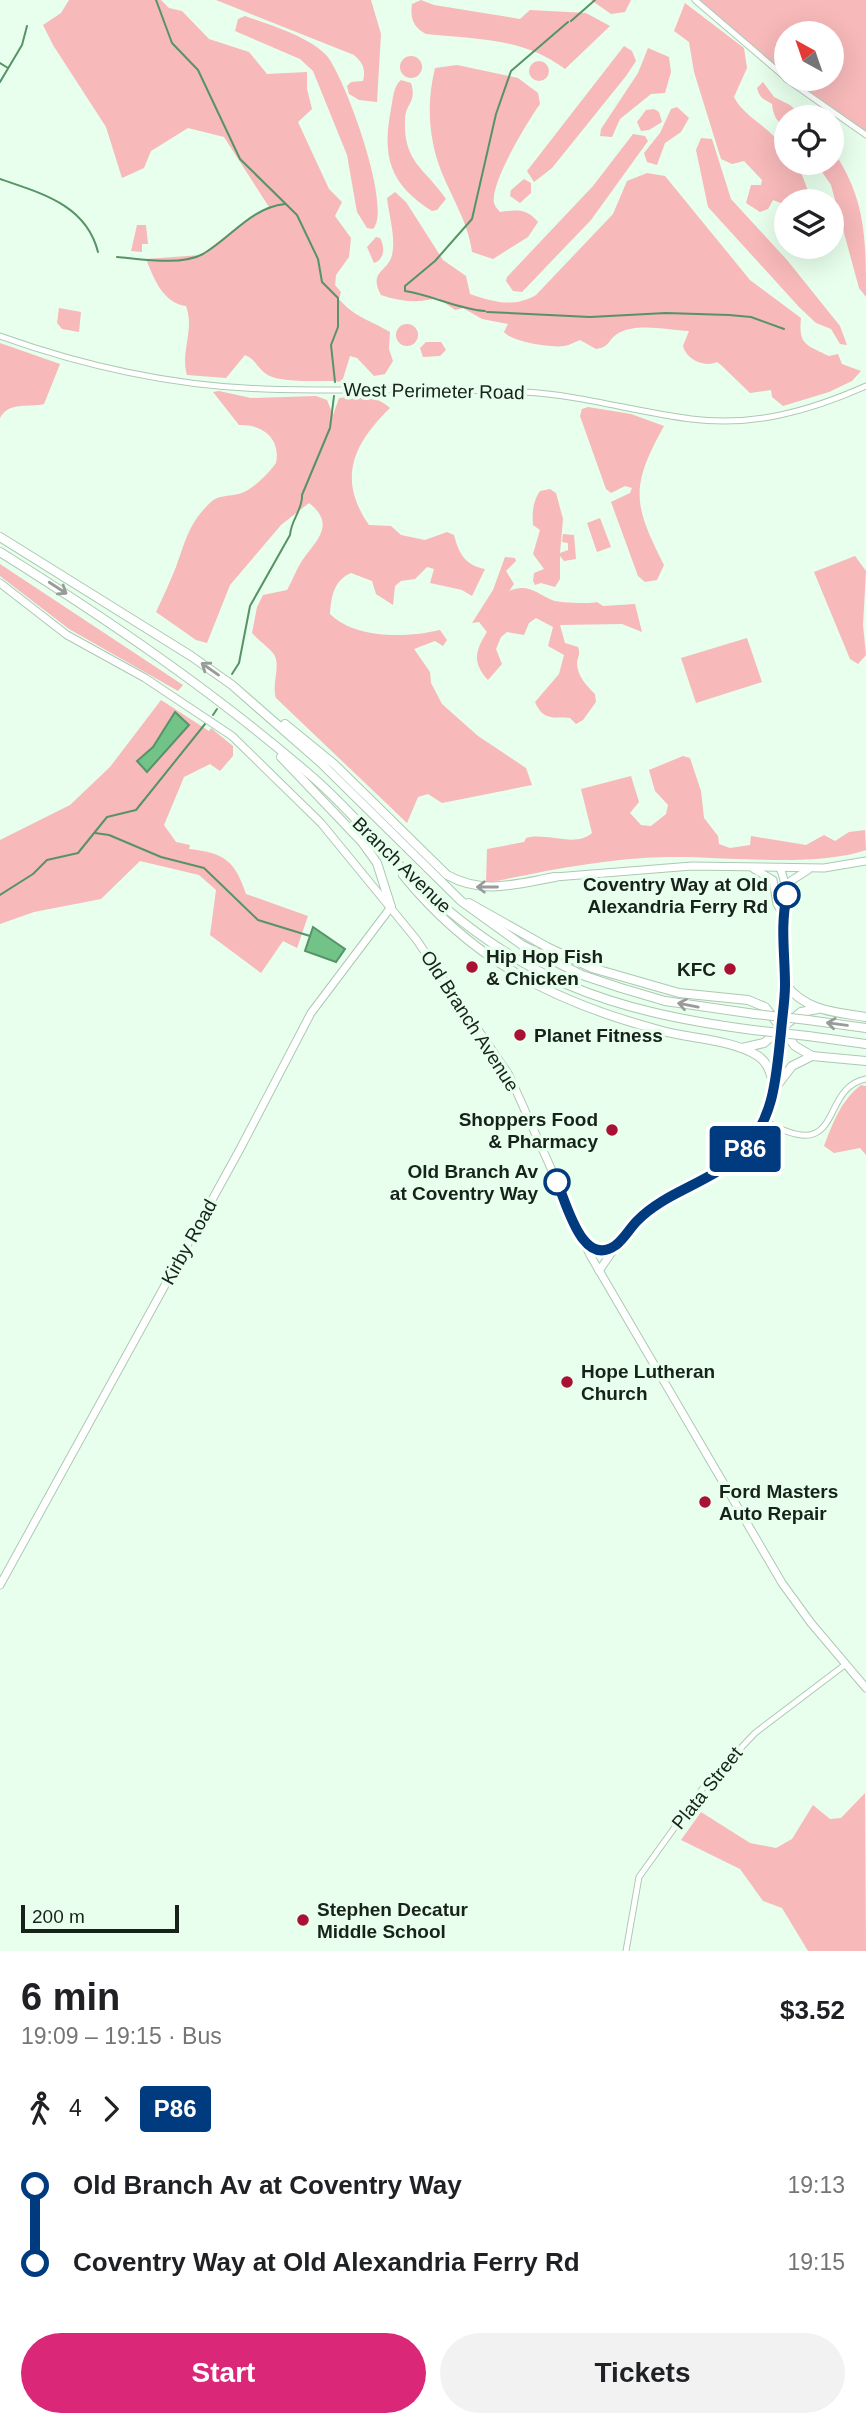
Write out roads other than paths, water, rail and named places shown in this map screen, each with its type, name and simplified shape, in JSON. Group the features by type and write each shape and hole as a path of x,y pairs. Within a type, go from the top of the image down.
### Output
{"highway":[{"name":"Branch Avenue","path":"0,537 232,685 320,762 448,890 474,913 523,945 583,975 665,1001 866,1028"},
{"name":"Branch Avenue","path":"0,552 151,649 310,774 456,917 530,967 616,1005 682,1020 866,1044"},
{"path":"232,685 268,710 334,764 447,876 464,885 486,889 555,877"},
{"path":"254,730 362,842 377,863 391,907"},
{"path":"375,840 412,886 476,949 540,988 634,1023 742,1048 766,1064 775,1088"},
{"path":"448,890 547,947 592,968 679,993 748,1000 765,1007 795,1046 811,1056 866,1061"},
{"path":"785,984 793,995 818,1009"},
{"path":"742,1048 764,1043 781,1026 801,1012 818,1009 866,1017"},
{"path":"775,1088 792,1066 811,1056"}],"main road":[{"name":"Old Branch Avenue","path":"0,583 67,635 145,678 232,736 321,823 391,907 449,985 509,1075 583,1240 782,1583 866,1688"},
{"path":"555,877 627,869 812,869 847,866 866,861"},
{"path":"750,867 773,880 783,914"},
{"path":"600,1271 618,1244 651,1209 723,1169 748,1146 765,1121 775,1088 785,984 783,914 786,884 780,868"},
{"path":"774,890 780,868"},
{"path":"786,884 812,869"},
{"name":"Kirby Road","path":"0,1585 240,1149 312,1011 391,907"},
{"path":"583,1240 602,1250 618,1244"}],"street":[{"path":"695,0 774,69"},
{"path":"803,91 866,135"},
{"name":"West Perimeter Road","path":"0,335 92,363 199,383 264,389 542,393 713,421 758,419 795,412 866,386"},
{"path":"765,1121 785,1132 798,1136 809,1135 825,1126 842,1094 852,1085 866,1079"},
{"name":"Plata Street","path":"626,1951 639,1877 704,1788 755,1733 846,1664"}],"waterway":[{"path":"156,0 172,43 198,70 240,159 297,215 318,259 322,282 338,298 338,327 331,345 335,382"},
{"path":"571,21 595,0"},
{"path":"485,311 464,308 405,291 405,286 435,261 472,219 496,114 511,71 568,22"},
{"path":"0,82 22,45 27,26"},
{"path":"0,63 8,68"},
{"path":"0,179 60,203 83,222 98,252"},
{"path":"117,257 161,261 194,258 213,247 251,217 285,204"},
{"path":"487,312 590,317 666,313 729,315 751,317 784,329"},
{"path":"232,674 239,663 250,606 290,535 302,495 330,428 334,396"},
{"path":"213,715 217,709"},
{"path":"0,895 33,874 47,860 78,853 107,817 136,810 205,724"},
{"path":"95,833 109,835 161,857 204,868 258,920 310,936"}],"place":[{"name":"Coventry Way at Old Alexandria Ferry Rd","path":"787,895"},
{"name":"Hip Hop Fish & Chicken","path":"472,967"},
{"name":"KFC","path":"730,969"},
{"name":"Planet Fitness","path":"520,1035"},
{"name":"Shoppers Food & Pharmacy","path":"612,1130"},
{"name":"Old Branch Av at Coventry Way","path":"557,1182"},
{"name":"Hope Lutheran Church","path":"567,1382"},
{"name":"Ford Masters Auto Repair","path":"705,1502"},
{"name":"Stephen Decatur Middle School","path":"303,1920"}]}
